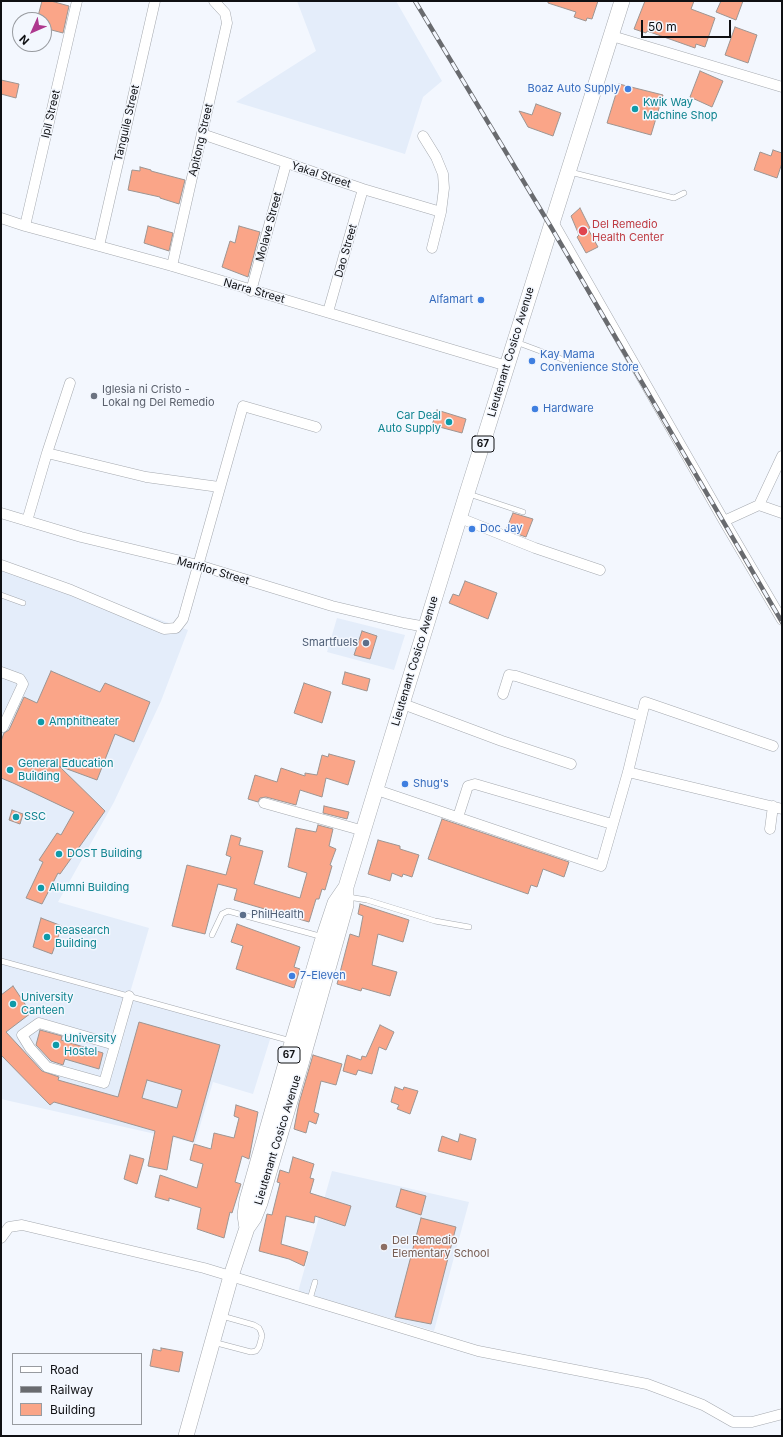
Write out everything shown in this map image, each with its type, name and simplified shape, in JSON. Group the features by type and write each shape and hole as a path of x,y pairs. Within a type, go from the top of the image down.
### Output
{"main road":[{"name":"Lieutenant Cosico Avenue","path":"247,1228 245,1215 247,1200 292,1042 324,937 335,902 344,893 364,831 467,493 622,1"},
{"name":"Lieutenant Cosico Avenue","path":"186,1436 231,1276 247,1228 254,1218 268,1174 339,932 346,905 344,893"}],"street":[{"name":"Ipil Street","path":"25,226 77,1"},
{"name":"Tanguile Street","path":"99,246 155,1"},
{"name":"Apitong Street","path":"172,266 227,23 225,13 214,1"},
{"path":"612,36 782,87"},
{"name":"Yakal Street","path":"202,134 286,164 441,212"},
{"path":"423,136 436,157 443,174 444,188 441,212 432,248"},
{"name":"Molave Street","path":"252,291 286,164"},
{"name":"Dao Street","path":"328,312 363,189"},
{"name":"Narra Street","path":"1,218 25,226 172,266 252,291 328,312 462,354 507,366"},
{"path":"553,222 782,620"},
{"path":"27,521 70,383"},
{"path":"1,565 71,590 164,629 176,628 182,619 243,406 316,427"},
{"path":"47,453 146,477 219,487"},
{"path":"724,521 759,505 782,456"},
{"path":"759,505 782,513"},
{"name":"Mariflor Street","path":"1,513 82,537 198,565 332,606 404,624 426,627"},
{"path":"460,518 535,548 600,570"},
{"path":"1,672 20,679 23,684 3,727"},
{"path":"503,694 509,675 516,676 641,716"},
{"path":"377,790 601,866 628,772 645,702 773,746"},
{"path":"403,704 475,732 572,764"},
{"path":"628,772 778,807 770,829"},
{"path":"458,817 468,786 475,784 612,824"},
{"path":"264,803 364,831"},
{"path":"115,1045 39,1023 22,1035 30,1048 47,1067 104,1083 115,1045 129,996"},
{"path":"1,1238 9,1227 22,1225 204,1268 478,1351 647,1384 703,1404 733,1422 752,1422 782,1414"}],"lane":[{"path":"568,171 674,198 684,193"},
{"path":"515,341 567,361"},
{"path":"467,493 523,512"},
{"path":"1,595 23,603"},
{"path":"344,893 434,921 469,927"},
{"path":"212,935 222,914 228,911 324,937"},
{"path":"1,961 292,1042"},
{"path":"310,1299 315,1282"},
{"path":"212,1341 251,1352 256,1351 259,1347 262,1336 259,1328 254,1325 220,1316"}],"shaded area":[{"path":"297,1 396,1 442,81 423,97 405,154 236,102 316,51"},
{"path":"1,562 188,630 161,701 114,802 58,902 149,928 129,996 272,1033 253,1094 213,1082 195,1143 1,1099"},
{"name":"Smartfuels","path":"337,618 405,635 394,670 327,652"},
{"name":"Del Remedio Elementary School","path":"332,1171 469,1202 434,1331 298,1292"}],"building":[{"path":"42,1 51,1 69,6 63,33 52,30 52,12 39,12"},
{"path":"548,1 598,1 592,19 587,18 586,21 574,17 576,12 548,3"},
{"path":"645,1 694,1 691,9 715,18 705,47 696,44 695,48 647,31 646,33 634,29"},
{"path":"721,1 743,1 736,20 716,12"},
{"path":"735,27 757,35 748,63 725,55"},
{"path":"700,71 723,81 712,107 690,97"},
{"path":"1,80 19,84 16,98 1,94"},
{"name":"Kwik Way Machine Shop","path":"619,84 663,95 651,135 607,123"},
{"path":"536,104 561,113 553,136 528,127 519,111 532,115"},
{"path":"773,150 782,153 782,163 777,178 754,170 760,152 771,156"},
{"path":"140,167 185,180 179,204 160,197 128,190 132,170 140,171"},
{"path":"580,208 590,228 588,229 598,247 586,253 577,237 579,235 571,216"},
{"path":"148,226 173,233 169,251 144,243"},
{"path":"239,226 260,232 248,277 222,267 230,241 235,243"},
{"name":"Car Deal Auto Supply","path":"437,410 466,419 462,433 432,425"},
{"path":"513,513 533,519 526,537 506,530"},
{"path":"465,581 497,593 488,619 449,603 453,594 459,596"},
{"path":"362,631 377,636 370,659 354,655"},
{"path":"51,671 100,692 105,683 150,702 134,742 115,734 97,780 59,766 105,811 60,874 58,873 42,904 26,898 43,862 39,860 57,833 61,835 74,812 1,778 1,741 4,733 9,730 24,697 37,703"},
{"path":"345,672 370,679 367,691 342,684"},
{"path":"304,683 331,692 322,723 294,713"},
{"path":"329,754 355,761 348,785 326,778 322,797 300,790 296,805 266,797 260,798 258,802 248,799 255,775 277,782 281,768 305,776 305,773 317,775 322,755 328,757"},
{"path":"324,806 349,812 347,819 323,813"},
{"name":"SSC","path":"12,810 23,814 20,824 9,820"},
{"path":"442,819 569,862 564,877 543,869 537,887 531,885 528,894 428,859"},
{"path":"318,825 333,829 329,846 336,849 330,865 332,866 325,890 322,889 319,899 316,899 309,922 234,900 237,889 218,884 205,934 172,926 187,865 226,875 231,857 226,855 231,835 241,838 239,845 263,851 254,884 300,898 307,873 288,867 296,828 316,832"},
{"path":"378,840 400,846 400,849 419,855 412,877 403,874 402,877 392,873 390,881 368,874"},
{"path":"360,904 409,920 403,942 378,934 372,965 397,972 390,996 362,988 361,991 337,984 350,934 359,937 363,916 358,914"},
{"name":"Reasearch Building","path":"41,918 62,926 52,954 33,947"},
{"path":"237,924 300,947 294,967 300,969 294,988 236,969 243,946 231,942"},
{"path":"13,986 31,1013 6,1032 42,1071 59,1077 58,1080 118,1097 139,1022 220,1045 193,1142 173,1136 167,1170 148,1166 155,1131 54,1102 50,1105 1,1055 1,995","holes":["147,1080 182,1090 177,1108 142,1098"]},
{"path":"380,1025 394,1032 386,1050 379,1047 372,1074 358,1070 356,1075 343,1071 347,1055 361,1060 362,1056 366,1057"},
{"name":"University Hostel","path":"40,1030 62,1036 61,1040 103,1053 99,1069 65,1059 63,1065 51,1061 36,1045"},
{"path":"313,1055 342,1064 336,1085 321,1081 314,1112 319,1114 316,1124 309,1121 306,1133 294,1129 299,1103"},
{"path":"395,1087 403,1090 404,1087 418,1091 410,1114 397,1109 399,1105 391,1102"},
{"path":"236,1105 258,1112 249,1159 242,1156 235,1182 241,1184 232,1213 230,1212 224,1238 197,1229 201,1208 169,1198 169,1201 155,1197 160,1175 197,1188 203,1164 190,1160 194,1144 211,1149 214,1133 234,1138 239,1118 234,1116"},
{"path":"460,1134 476,1139 471,1160 438,1151 442,1136 458,1142"},
{"path":"130,1155 144,1159 137,1184 124,1179"},
{"path":"293,1157 314,1164 310,1178 314,1179 310,1193 351,1206 345,1226 315,1216 314,1223 286,1216 281,1244 308,1252 304,1266 289,1259 259,1251 267,1214 272,1215 280,1183 277,1182 280,1170 289,1173"},
{"path":"401,1189 426,1196 421,1215 396,1207"},
{"path":"421,1218 456,1227 431,1324 395,1317"},
{"path":"161,1348 183,1352 179,1372 150,1366 153,1349 161,1351"}],"railway":[{"path":"415,1 551,227 782,622"}],"place":[{"name":"Boaz Auto Supply","path":"628,89"},
{"name":"Kwik Way Machine Shop","path":"635,109"},
{"name":"Del Remedio Health Center","path":"583,231"},
{"name":"Alfamart","path":"481,300"},
{"name":"Kay Mama Convenience Store","path":"532,361"},
{"name":"Iglesia ni Cristo - Lokal ng Del Remedio","path":"94,396"},
{"name":"Hardware","path":"535,409"},
{"name":"Car Deal Auto Supply","path":"449,422"},
{"name":"Doc Jay","path":"472,529"},
{"name":"Smartfuels","path":"366,643"},
{"name":"Amphitheater","path":"41,722"},
{"name":"General Education Building","path":"10,770"},
{"name":"Shug's","path":"405,784"},
{"name":"SSC","path":"16,817"},
{"name":"DOST Building","path":"59,854"},
{"name":"Alumni Building","path":"41,888"},
{"name":"PhilHealth","path":"243,915"},
{"name":"Reasearch Building","path":"47,937"},
{"name":"7-Eleven","path":"292,976"},
{"name":"University Canteen","path":"13,1004"},
{"name":"University Hostel","path":"56,1045"},
{"name":"Del Remedio Elementary School","path":"384,1247"}]}
